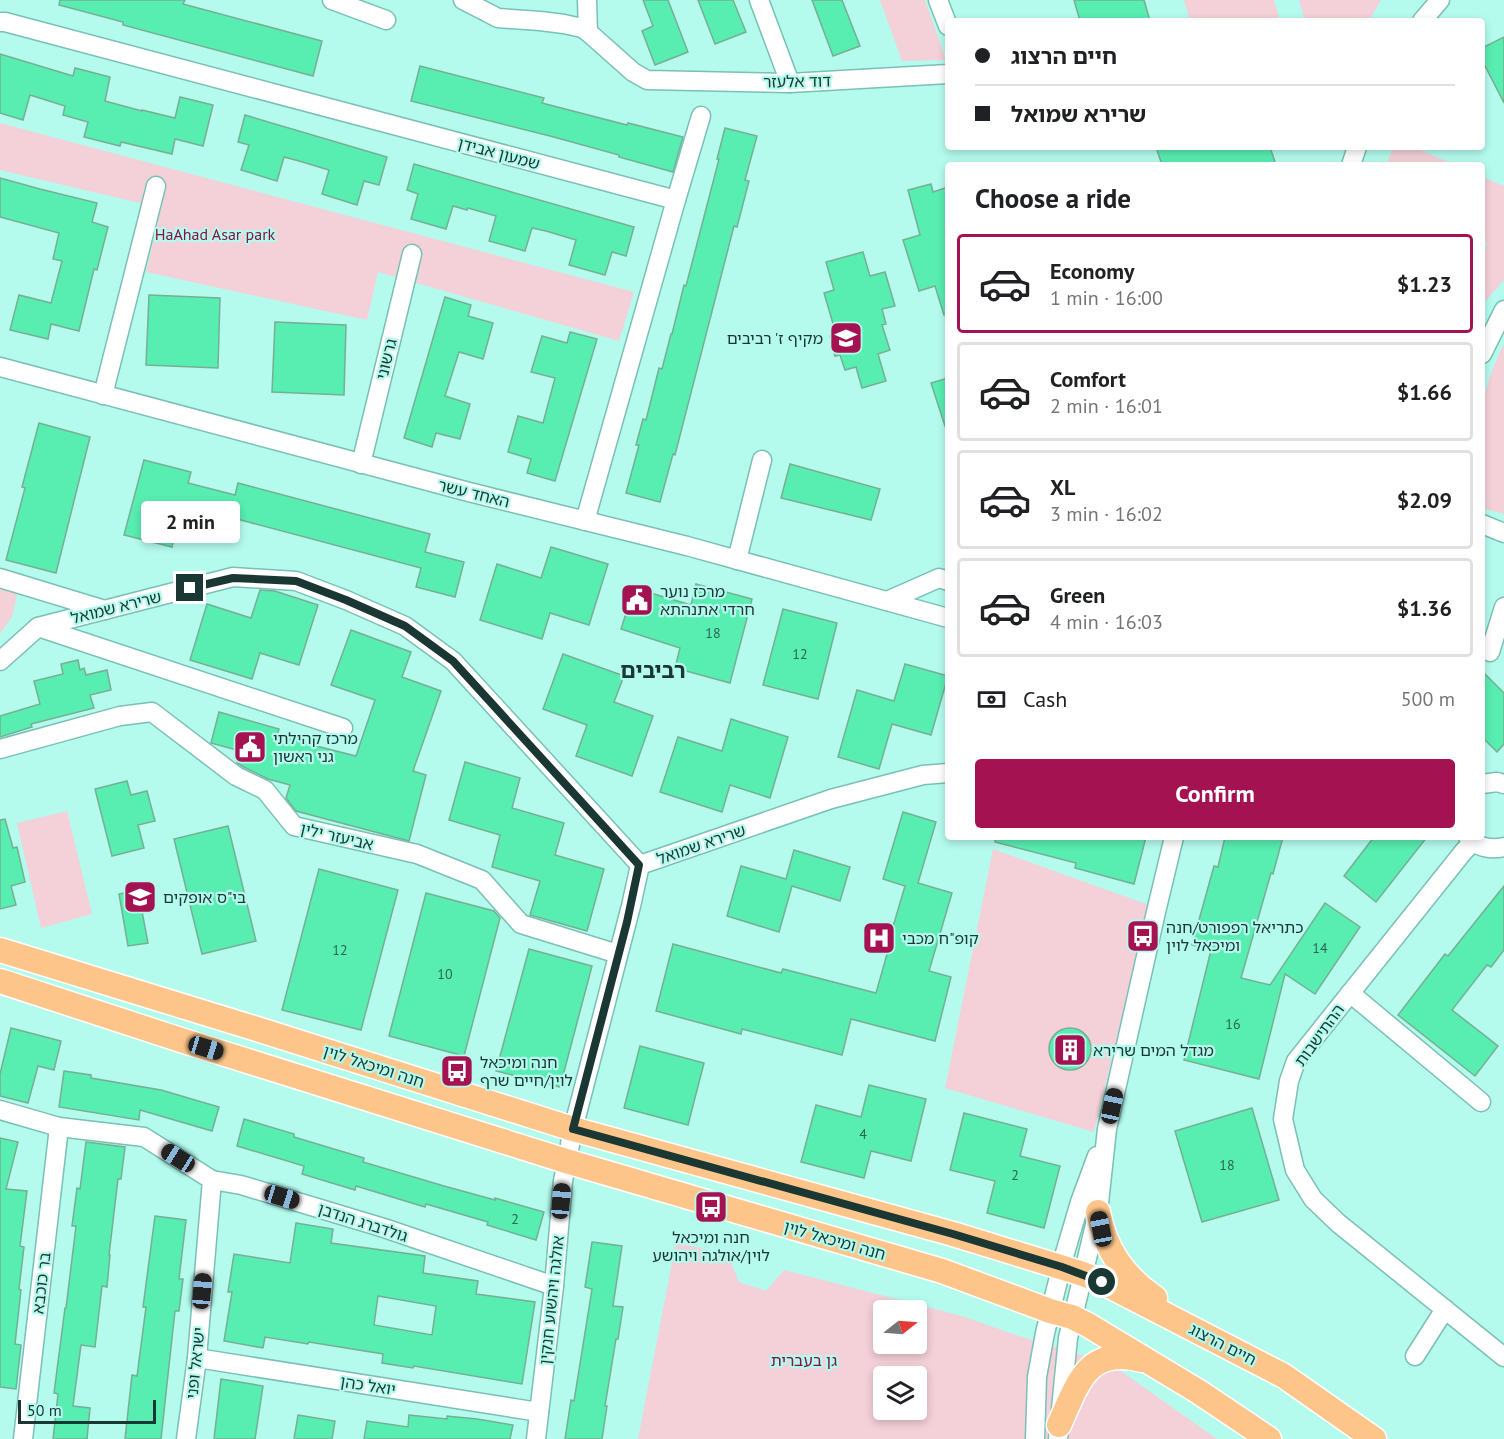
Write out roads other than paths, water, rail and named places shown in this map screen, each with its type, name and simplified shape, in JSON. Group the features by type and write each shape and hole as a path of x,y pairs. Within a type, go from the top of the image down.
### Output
{"main road":[{"name":"חנה ומיכאל לוין","path":"0,950 573,1129 942,1231 1072,1270"},
{"name":"חנה ומיכאל לוין","path":"0,981 566,1161 942,1271 1061,1314"},
{"path":"1098,1212 1101,1229 1117,1263 1141,1288 1224,1344"},
{"name":"חיים הרצוג","path":"1072,1270 1102,1282 1284,1376 1374,1439"},
{"path":"1061,1314 1152,1363 1269,1439"},
{"path":"1058,1432 1080,1379 1103,1359 1128,1357 1152,1363"}],"street":[{"path":"332,0 386,20"},
{"path":"463,0 498,18 564,24 582,28 588,32"},
{"path":"587,0 588,32"},
{"path":"759,0 790,83"},
{"path":"938,0 945,18"},
{"path":"1425,18 1440,2"},
{"name":"שמעון אבידן","path":"0,22 676,200"},
{"name":"דוד אלעזר","path":"588,32 633,72 647,80 790,83 945,74"},
{"path":"585,521 701,116"},
{"path":"103,395 156,186"},
{"name":"גרשוני","path":"361,464 412,254"},
{"path":"1485,348 1504,310"},
{"name":"האחד עשר","path":"0,367 361,464 737,560 945,617"},
{"path":"737,560 762,460"},
{"path":"1485,525 1504,532"},
{"path":"0,578 105,610"},
{"name":"שרירא שמואל","path":"0,661 38,627 233,578 296,581 405,626 453,661 639,865 831,799 923,775 945,773"},
{"path":"887,601 939,578 945,580"},
{"path":"1490,652 1504,607"},
{"path":"38,627 343,728"},
{"name":"אביעזר ילין","path":"0,749 120,716 152,712 236,776 265,790 294,826 417,854 482,880 521,924 618,954"},
{"path":"1485,784 1497,782 1504,784"},
{"path":"1072,1270 1098,1212 1107,1129 1173,840"},
{"name":"ההתישבות","path":"1470,840 1457,860 1296,1061 1289,1081 1283,1119 1295,1170 1313,1199 1338,1223 1504,1357"},
{"path":"1472,840 1482,847 1492,849 1504,847"},
{"name":"אולגה ויהשוע חנקין","path":"536,1439 566,1161 639,865"},
{"path":"1350,993 1481,1102"},
{"path":"0,1110 59,1127"},
{"name":"גולדברג הנדבן","path":"59,1127 144,1137 212,1179 242,1185 384,1228 554,1286"},
{"name":"בר כוכבא","path":"23,1439 59,1127"},
{"path":"1035,1439 1037,1377 1061,1314 1072,1270 1080,1202 1107,1129"},
{"name":"ישראל ופני","path":"186,1439 197,1358 212,1179"},
{"path":"1415,1356 1445,1309"},
{"path":"1058,1432 1068,1338 1061,1314"},
{"name":"יואל כהן","path":"197,1358 539,1412"}],"place":[{"name":"מקיף ז' רביבים","path":"846,338"},
{"name":"מרכז נוער חרדי אתנהתא","path":"637,600"},
{"name":"מרכז קהילתי גני ראשון","path":"250,747"},
{"name":"בי\"ס אופקים","path":"140,897"},
{"name":"כתריאל רפפורט/חנה ומיכאל לוין","path":"1143,936"},
{"name":"קופ\"ח מכבי","path":"879,938"},
{"name":"מגדל המים שרירא","path":"1070,1050"},
{"name":"חנה ומיכאל לוין/חיים שרף","path":"457,1071"},
{"name":"חנה ומיכאל לוין/אולגה ויהושע","path":"711,1207"}],"district":[{"name":"רביבים","path":"653,670"}],"park label":[{"name":"HaAhad Asar park","path":"215,234"},
{"name":"גן בעברית","path":"804,1360"}]}
